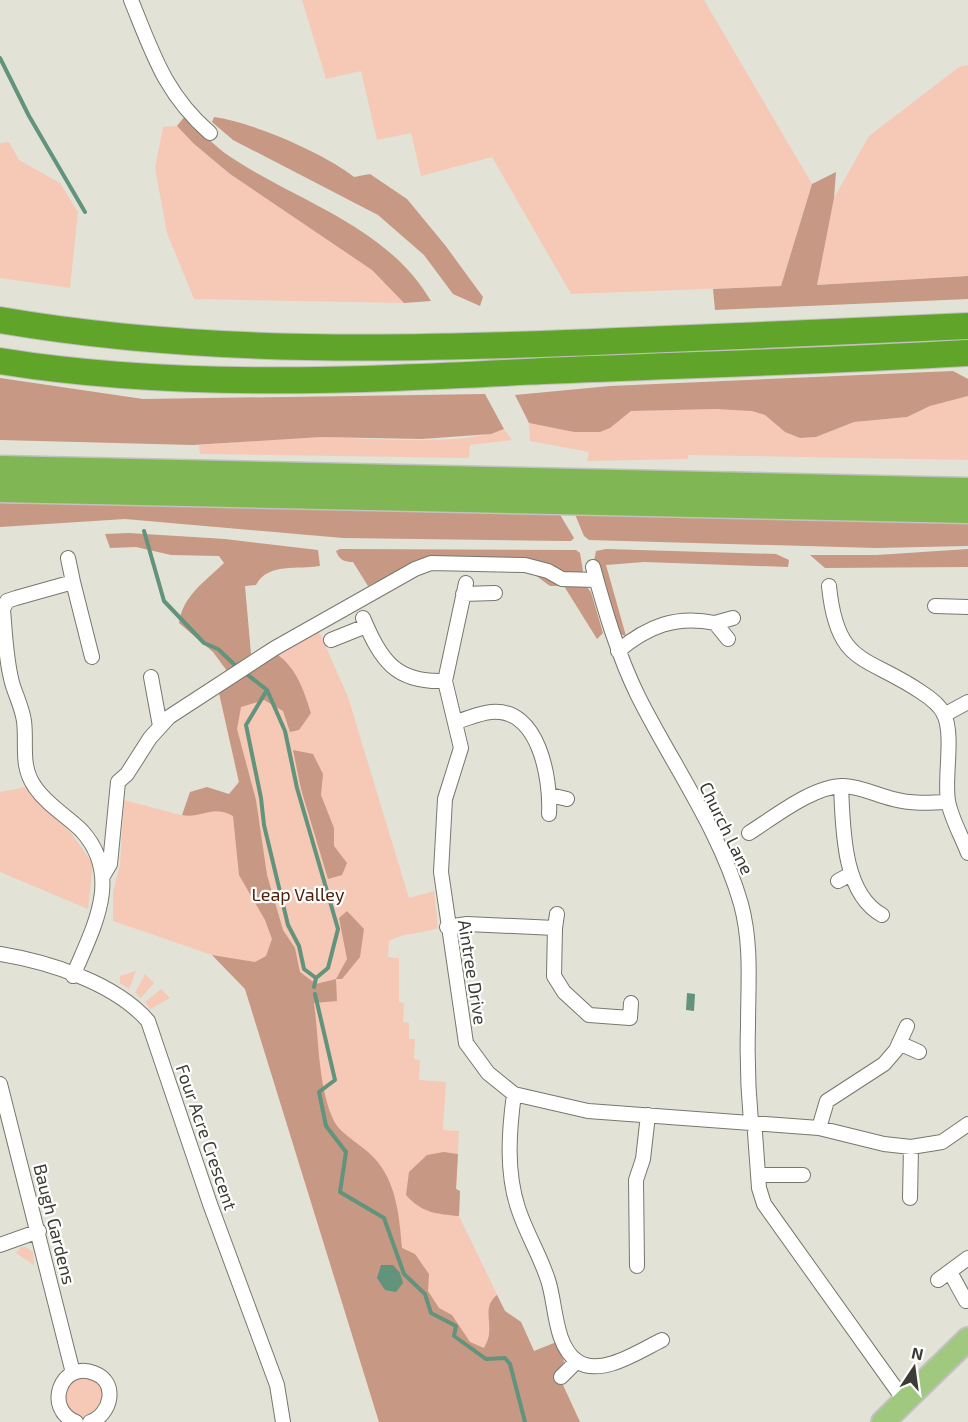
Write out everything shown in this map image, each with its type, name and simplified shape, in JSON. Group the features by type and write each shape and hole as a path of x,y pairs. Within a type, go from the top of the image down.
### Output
{"highway":[{"path":"0,320 48,328 248,346 406,348 535,345 968,326"},
{"path":"0,361 140,376 257,381 417,379 968,353"},
{"path":"0,468 968,490"},
{"path":"0,490 968,511"}],"main road":[{"path":"883,1422 968,1339"}],"street":[{"path":"131,0 168,86 181,106 210,134"},
{"path":"68,558 93,657"},
{"name":"Church Lane","path":"160,726 242,669 398,576 431,563 525,566 548,571 562,579 595,574 618,651 638,696 719,850 741,903 748,933 750,963 747,1078 758,1175 764,1204 904,1400"},
{"path":"73,582 7,601 3,609 6,687 21,704 24,723 24,759 34,787 82,832 93,847 103,876 101,910 73,976"},
{"path":"829,586 839,633 849,649 864,661 930,698 944,715 948,749 948,802 968,853"},
{"name":"Aintree Drive","path":"495,593 464,589 445,681 461,748 445,799 441,872 447,927 466,1043 488,1073 514,1094 588,1111 648,1115 753,1127 819,1128 884,1144 910,1147 942,1142 968,1124"},
{"path":"942,602 968,606"},
{"path":"618,651 637,635 665,622 694,619 715,622 733,618"},
{"path":"331,640 364,622 386,663 417,679 445,681"},
{"path":"715,622 728,639"},
{"path":"103,876 110,864 118,782 127,774 160,726 151,677"},
{"path":"944,715 968,702"},
{"path":"455,722 492,711 507,713 525,723 537,741 550,795 549,814"},
{"path":"749,833 802,800 841,786 867,790 893,799 920,804 948,802"},
{"path":"841,786 844,843 851,874 869,904 882,915"},
{"path":"550,795 567,799"},
{"path":"838,881 851,874"},
{"path":"447,927 467,924 556,921 554,976 572,1000 589,1015 612,1018 630,1018 631,1003"},
{"name":"Four Acre Crescent","path":"0,954 22,958 117,993 134,1005 148,1022 210,1204 277,1385 283,1422"},
{"path":"819,1128 827,1101 884,1064 899,1043 907,1026"},
{"path":"899,1043 919,1052"},
{"name":"Baugh Gardens","path":"5,1083 73,1373"},
{"path":"514,1094 510,1152 514,1196 548,1280 565,1345 577,1361 589,1365 607,1364 626,1359 645,1342 662,1340"},
{"path":"638,1266 636,1180 643,1159 648,1115"},
{"path":"905,1192 910,1147"},
{"path":"758,1175 803,1175"},
{"path":"0,1245 39,1232"},
{"path":"966,1301 944,1276 968,1258"},
{"path":"561,1377 577,1361"},
{"path":"76,1422 63,1413 58,1403 61,1383 73,1373 94,1373 108,1386 110,1398 106,1410 98,1419 90,1422"}],"green space":[{"path":"302,0 704,0 812,184 781,286 571,294 492,157 421,176 411,133 377,140 361,71 326,79"},
{"path":"968,65 968,276 816,285 834,198 869,136 959,67"},
{"path":"177,126 193,143 230,174 372,270 404,303 194,299 167,233 155,168 163,127"},
{"path":"9,142 19,160 60,183 78,212 70,288 0,278 0,143"},
{"path":"968,396 968,460 688,455 688,459 587,461 589,452 530,441 529,423 574,432 600,432 610,428 630,411 716,409 752,410 765,415 785,432 800,438 816,437 854,422 907,417 930,406"},
{"path":"504,429 512,440 470,445 469,458 200,454 199,445 308,437 440,440 486,435"},
{"name":"Leap Valley","path":"318,629 348,697 409,898 434,891 438,928 389,941 388,957 399,958 399,1002 404,1003 403,1022 409,1023 409,1039 415,1039 414,1059 420,1060 419,1080 446,1082 443,1130 459,1131 456,1189 460,1191 459,1216 505,1311 521,1322 534,1351 564,1362 557,1372 580,1422 379,1422 245,989 212,955 113,921 113,892 120,865 124,800 181,815 244,806 219,693"},
{"path":"26,787 71,833 93,864 88,909 0,872 0,792"},
{"path":"136,971 129,989 120,983 120,976"},
{"path":"145,974 154,983 141,998 135,993"},
{"path":"161,989 170,998 150,1009 145,1002"},
{"path":"21,1247 26,1247 33,1252 34,1265 16,1253"},
{"path":"84,1376 99,1382 105,1397 99,1412 84,1418 69,1412 63,1397 69,1382"}],"shaded area":[{"path":"185,116 229,156 366,234 412,275 431,301 404,303 372,270 230,174 193,143 177,126"},
{"path":"214,117 248,125 287,140 325,158 354,177 370,174 407,199 445,245 483,297 480,306 453,294 424,255 378,215 233,140 212,122"},
{"path":"836,172 834,198 817,285 968,276 968,299 715,310 713,289 781,286 812,184"},
{"path":"953,371 968,379 968,396 930,406 907,417 854,422 816,437 800,438 785,432 765,415 752,411 716,409 631,411 610,428 600,432 574,432 529,423 515,395 610,386"},
{"path":"0,378 143,399 485,394 504,429 491,434 422,439 320,437 193,445 0,440"},
{"path":"65,501 559,513 574,538 571,541 564,541 343,538 125,519 0,527 0,503 29,504"},
{"path":"574,512 968,523 968,546 876,548 589,540 584,536"},
{"path":"129,533 225,539 318,550 320,566 276,570 261,578 256,585 245,586 251,654 227,671 213,652 179,623 181,613 190,596 224,563 219,556 171,555 136,547 110,548 105,534"},
{"path":"340,549 576,550 580,553 583,571 579,578 541,567 413,564 368,586 353,562 339,557 336,551"},
{"path":"606,549 776,554 789,560 788,567 644,562 606,565 626,636 616,633 594,561 596,551"},
{"path":"968,549 968,567 825,568 810,555 877,555"},
{"path":"531,572 586,586 591,592 603,633 597,639 564,586 550,586"},
{"path":"278,655 295,674 311,713 299,730 290,732 283,711 264,700 241,707 237,729 256,800 267,875 283,930 295,948 300,972 316,984 336,979 337,1001 314,1003 322,1079 334,1121 340,1129 368,1152 385,1172 397,1209 402,1248 415,1254 429,1274 428,1291 439,1308 452,1315 470,1342 484,1348 489,1336 489,1308 497,1295 505,1311 521,1322 534,1351 559,1341 564,1362 557,1372 580,1422 379,1422 245,989 212,955 255,962 266,956 272,939 265,920 239,875 233,816 219,811 182,815 190,792 207,787 229,794 239,782 219,693"},
{"path":"293,750 313,754 323,774 321,795 334,828 334,846 347,863 342,875 328,879 301,789"},
{"path":"347,911 364,929 360,957 342,979 336,979 347,959 339,918"},
{"path":"687,993 695,994 694,1011 686,1010"},
{"path":"444,1152 458,1154 456,1189 460,1191 459,1216 430,1212 418,1206 406,1195 409,1172 427,1155"},
{"path":"381,1265 393,1265 400,1273 403,1283 396,1292 385,1290 377,1278"}],"waterway":[{"path":"0,58 29,116 85,212"},
{"path":"144,531 164,601 204,643 218,649 238,668"},
{"path":"244,672 267,690 285,731 297,788 338,929 328,968 316,978 314,987"},
{"path":"267,690 246,725 261,798 264,825 288,925 299,946 304,969 316,978"},
{"path":"315,994 335,1080 319,1092 326,1126 346,1152 340,1192 384,1218 404,1274 425,1294 431,1313 456,1326 454,1336 486,1359 505,1358 510,1364 525,1422"}]}
